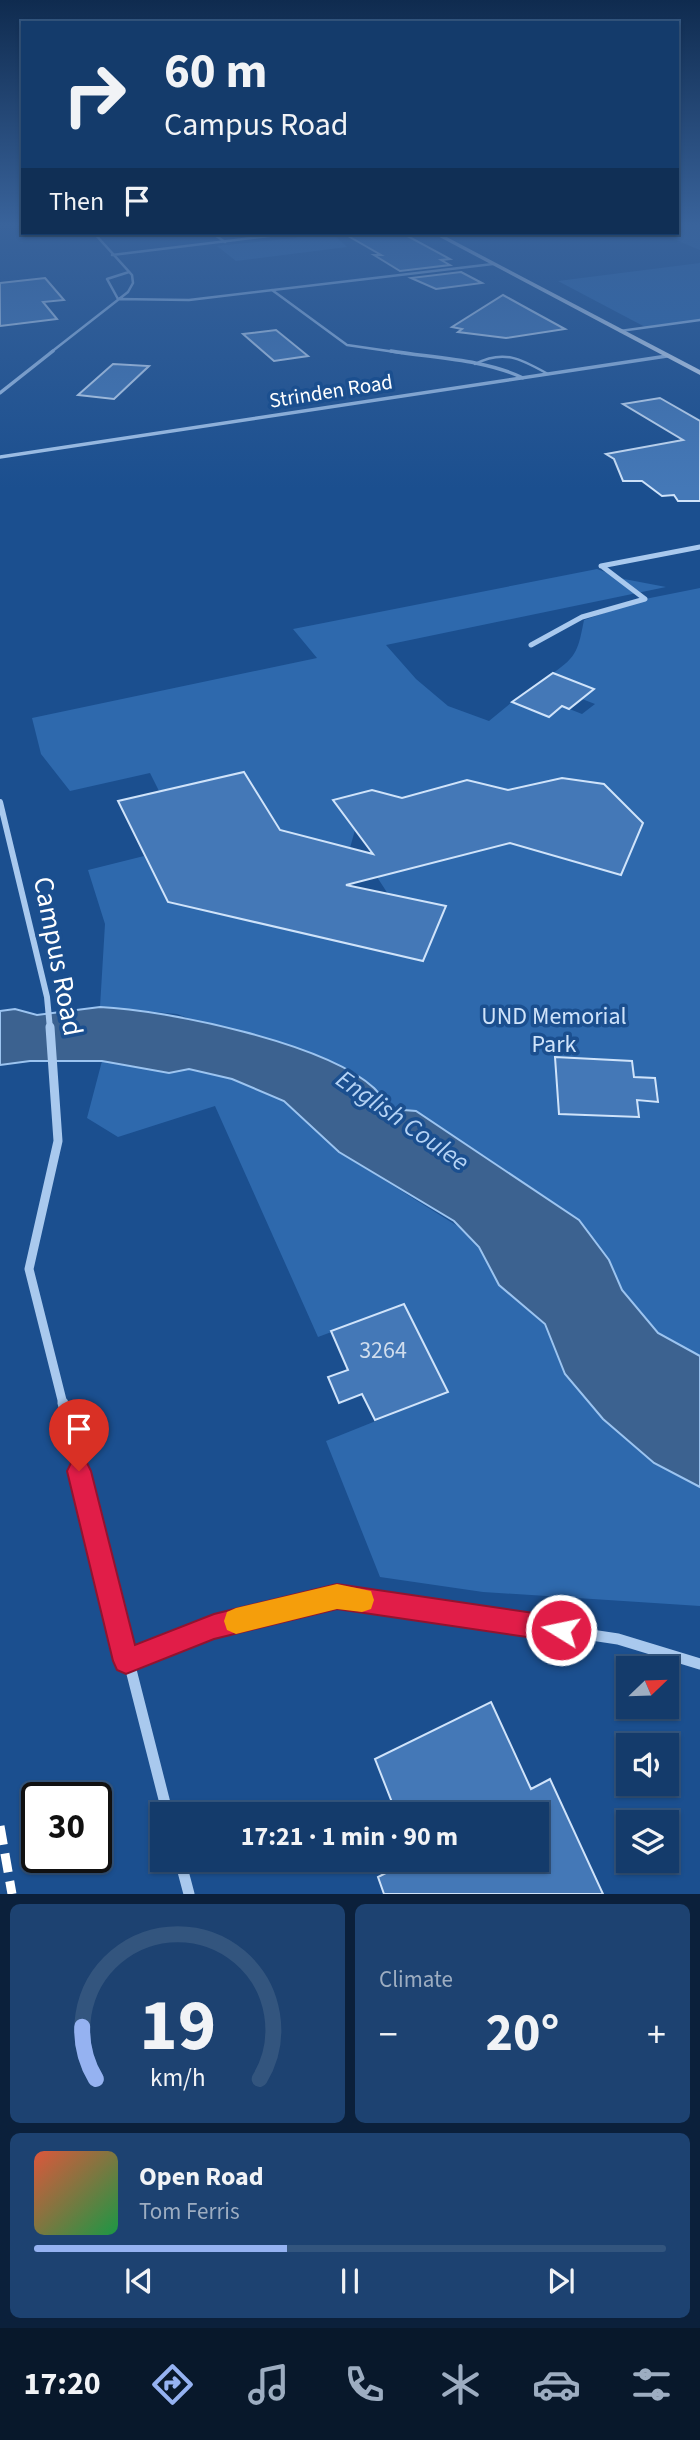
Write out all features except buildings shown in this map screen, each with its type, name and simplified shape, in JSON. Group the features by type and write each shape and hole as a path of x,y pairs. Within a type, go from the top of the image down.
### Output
{"street":[{"path":"0,393 102,311"},
{"path":"301,311 347,345 475,364 509,371 524,378"},
{"path":"583,311 700,373"},
{"path":"620,331 700,320"},
{"name":"Strinden Road","path":"0,457 667,356"},
{"path":"531,645 582,617 645,599 602,567 700,547"},
{"name":"Campus Road","path":"0,802 47,997 57,1098 58,1141 29,1269 126,1661 164,1802"},
{"path":"126,1661 214,1626 337,1597 618,1639 700,1664"},
{"path":"183,1872 189,1894"}],"lane":[{"path":"475,364 489,355 507,354 522,357 548,374"}],"green space":[{"path":"616,311 700,311 700,320 647,328"},
{"name":"UND Memorial Park","path":"597,569 624,579 666,587 386,645 416,679 448,706 489,721 512,702 549,717 562,706 582,714 595,704 582,699 594,689 553,673 568,662 576,651 584,620 645,599 700,588 700,1356 658,1334 622,1290 579,1220 416,1111 391,1109 373,1087 177,1014 100,1007 105,924 88,870 144,856 168,902 423,960 446,906 388,894 377,877 510,843 508,790 467,780 402,798 372,790 333,800 355,830 350,848 280,830 244,772 159,791 150,773 70,791 41,754 32,718 317,658 293,629"},
{"path":"102,1061 169,1073 189,1069 232,1079 284,1101 339,1152 459,1227 479,1247 499,1285 545,1324 565,1374 654,1463 700,1487 700,1606 483,1592 380,1577 326,1441 448,1392 404,1305 318,1337 215,1106 118,1137 87,1118"}],"water":[{"name":"English Coulee","path":"100,1007 129,1009 203,1022 283,1043 320,1057 351,1072 374,1088 391,1109 416,1111 579,1220 609,1260 622,1290 658,1333 700,1356 700,1487 654,1463 603,1419 565,1374 545,1324 499,1285 479,1247 454,1221 339,1152 284,1101 232,1079 189,1069 169,1073 102,1061 30,1061 0,1065 0,1011 15,1009 37,1015"}],"railway":[{"path":"0,1826 12,1894"}],"slow traffic":[{"path":"236,1621 337,1597 362,1600"}],"route":[{"path":"79,1471 126,1661 214,1626 337,1597 462,1613 561,1630"}]}
